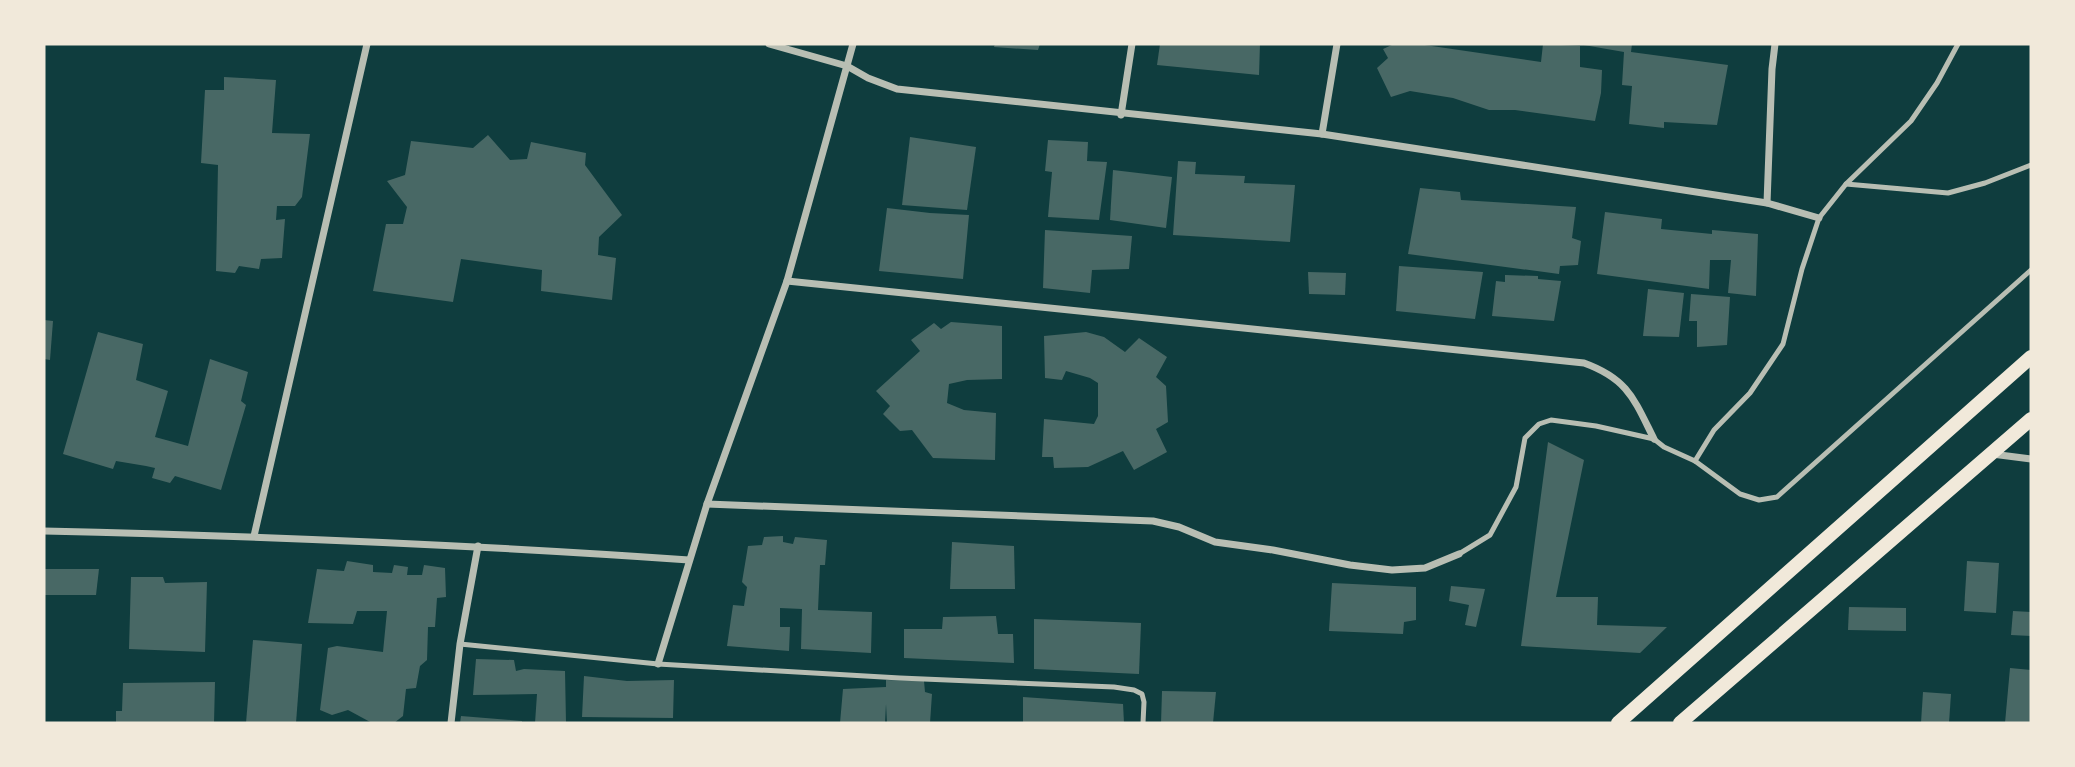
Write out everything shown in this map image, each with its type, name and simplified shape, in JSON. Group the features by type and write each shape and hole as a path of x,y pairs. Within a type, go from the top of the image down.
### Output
{"main road":[{"path":"1618,723 2031,358"},
{"path":"1680,723 2031,419"}],"street":[{"path":"254,536 367,44"},
{"path":"769,44 847,66 868,78 897,89 1322,134 1767,203 1819,218"},
{"path":"658,664 707,504 787,281 853,44"},
{"path":"1121,114 1132,44"},
{"path":"1322,134 1337,44"},
{"path":"1767,203 1772,69 1776,44"},
{"path":"787,281 1584,363 1611,375 1631,394 1654,439"},
{"path":"1992,454 2031,459"},
{"path":"707,504 1153,521 1179,527 1215,542 1392,570 1426,568 1459,554"},
{"path":"44,531 254,536 689,559"},
{"path":"451,723 460,644 478,546"}],"lane":[{"path":"1695,461 1713,430 1750,393 1783,344 1802,269 1819,218 1846,184 1911,121 1937,83 1958,44"},
{"path":"1846,184 1948,193 1985,183 2031,165"},
{"path":"1459,554 1490,535 1516,487 1525,438 1539,424 1551,420 1596,426 1654,439 1664,447 1695,461 1740,494 1759,500 1777,497 2031,270"},
{"path":"460,644 658,664 1114,687 1142,694 1143,723"}],"building":[{"path":"995,44 1040,44 1038,50 994,47"},
{"path":"1160,44 1260,44 1259,75 1157,65"},
{"path":"1394,44 1418,44 1541,62 1543,44 1580,46 1580,67 1602,70 1601,93 1595,121 1515,110 1489,110 1453,98 1410,91 1391,97 1377,68 1388,58 1383,49"},
{"path":"1578,44 1632,44 1631,52 1728,65 1717,125 1664,122 1664,128 1629,124 1632,86 1622,85 1624,52"},
{"path":"224,77 276,80 272,133 310,134 302,197 295,206 277,206 276,220 285,219 282,258 261,259 259,269 239,266 235,273 216,271 218,165 201,163 205,90 224,90"},
{"path":"488,135 510,160 527,159 531,142 586,153 585,165 622,215 599,237 598,255 616,258 612,300 541,291 542,270 461,259 453,302 373,291 386,224 403,224 407,207 387,181 405,175 411,141 473,148"},
{"path":"910,137 976,147 967,210 902,205"},
{"path":"1048,140 1088,142 1087,161 1107,162 1099,220 1048,217 1052,172 1045,171"},
{"path":"1178,161 1196,162 1195,174 1245,176 1244,183 1295,185 1290,242 1173,235"},
{"path":"1113,170 1172,177 1166,228 1110,220"},
{"path":"1420,188 1460,192 1461,200 1576,207 1572,238 1581,241 1578,265 1560,266 1559,274 1408,254"},
{"path":"887,208 969,215 963,279 879,271"},
{"path":"1605,212 1662,219 1661,229 1712,234 1712,230 1758,234 1756,296 1728,293 1731,260 1710,260 1709,289 1597,274"},
{"path":"1045,230 1132,236 1129,269 1092,270 1090,293 1043,288"},
{"path":"1399,266 1483,272 1475,319 1396,311"},
{"path":"1308,272 1346,273 1345,295 1309,294"},
{"path":"1505,275 1538,276 1538,279 1561,281 1554,321 1492,316 1496,281 1505,282"},
{"path":"1648,289 1684,293 1679,337 1643,336"},
{"path":"1691,294 1730,297 1727,345 1697,347 1697,321 1689,321"},
{"path":"44,320 53,321 50,360 44,359"},
{"path":"951,322 1002,326 1002,379 967,380 949,384 947,403 964,410 996,413 995,460 933,458 912,430 900,431 883,414 890,406 876,391 920,351 911,340 934,323 941,329"},
{"path":"98,332 143,344 136,380 168,391 155,437 188,446 210,359 248,372 241,401 246,405 221,490 175,476 170,483 152,478 155,468 116,461 113,469 63,454"},
{"path":"1086,332 1104,337 1125,352 1139,338 1167,357 1156,377 1166,386 1168,422 1156,429 1167,452 1134,470 1123,451 1088,467 1054,468 1053,457 1042,457 1044,419 1094,424 1098,416 1098,383 1066,371 1062,380 1045,378 1044,336"},
{"path":"1548,442 1584,460 1556,597 1598,597 1597,625 1667,627 1640,653 1521,646"},
{"path":"783,536 783,542 793,544 795,537 827,540 825,565 820,565 818,610 872,612 871,653 801,649 802,609 780,608 780,627 790,627 789,651 727,646 733,605 744,606 747,587 742,582 748,546 762,545 764,537"},
{"path":"952,542 1014,546 1015,589 950,589"},
{"path":"347,561 373,565 373,572 392,573 394,565 408,567 407,575 422,575 424,565 445,568 446,597 437,598 435,627 428,627 427,660 420,666 416,688 406,689 403,716 394,723 372,723 348,710 332,715 320,710 328,648 337,646 383,652 387,611 357,611 353,624 308,623 317,569 344,571"},
{"path":"1967,561 1999,563 1996,613 1964,611"},
{"path":"44,569 99,569 96,595 44,595"},
{"path":"131,577 163,577 165,583 207,582 205,652 129,649"},
{"path":"1332,583 1416,587 1416,620 1404,622 1403,634 1329,631"},
{"path":"1451,586 1485,589 1476,627 1465,625 1469,605 1449,601"},
{"path":"1849,607 1906,608 1906,631 1848,630"},
{"path":"2013,611 2031,612 2031,636 2011,635"},
{"path":"996,616 998,634 1013,634 1014,663 904,658 904,629 942,629 943,617"},
{"path":"1034,619 1141,623 1139,674 1034,669"},
{"path":"253,640 302,644 296,723 246,723"},
{"path":"476,659 514,660 516,671 565,671 566,723 535,723 537,694 473,695"},
{"path":"2010,668 2031,670 2031,723 2005,723"},
{"path":"584,676 627,681 674,680 673,718 582,717"},
{"path":"886,680 924,681 925,692 932,694 930,723 887,723 886,704 885,723 840,723 843,689 886,687"},
{"path":"215,682 214,723 116,723 116,711 122,711 123,683"},
{"path":"1162,691 1216,692 1213,723 1161,723"},
{"path":"1923,692 1951,694 1949,723 1921,723"},
{"path":"1023,697 1123,704 1124,723 1023,723"},
{"path":"461,716 522,721 522,723 460,723"}]}
